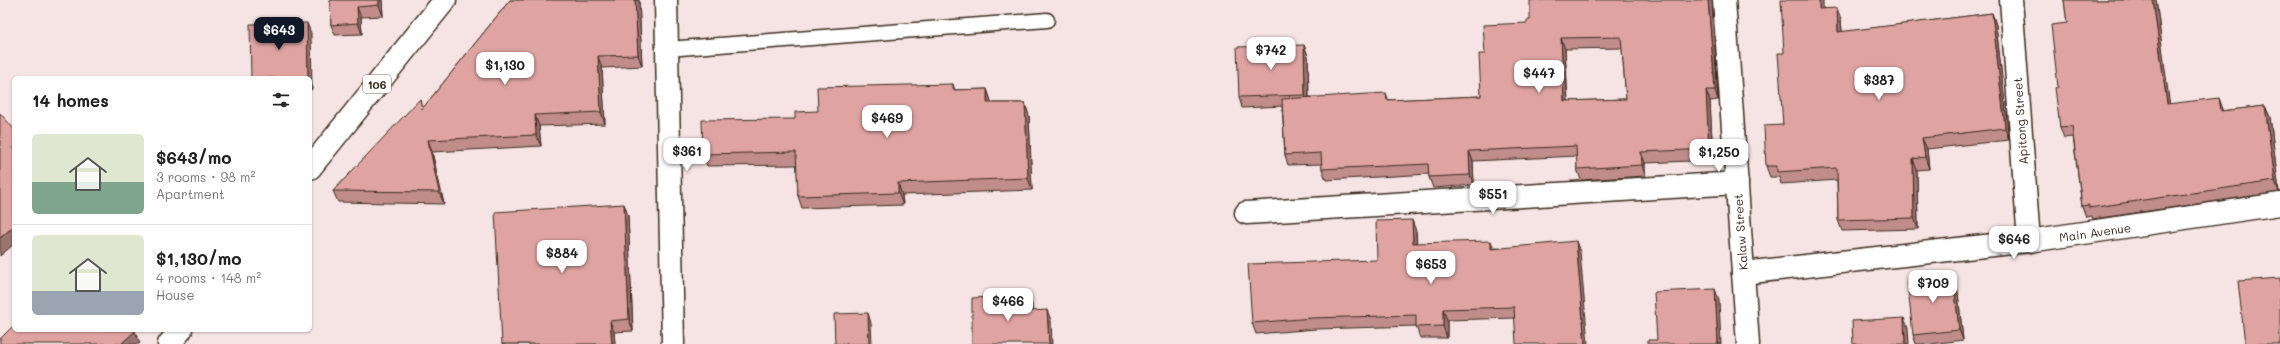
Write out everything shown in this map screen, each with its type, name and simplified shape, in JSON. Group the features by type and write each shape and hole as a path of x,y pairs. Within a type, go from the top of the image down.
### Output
{"main road":[{"name":"106","path":"312,165 444,0"},
{"path":"666,0 673,344"},
{"name":"Kalaw Street","path":"1724,0 1748,344"},
{"name":"Apitong Street","path":"2012,0 2029,241"},
{"path":"1246,213 1737,183"},
{"name":"Main Avenue","path":"1743,274 2029,241 2280,204"},
{"path":"169,344 179,332"}],"lane":[{"path":"667,49 1047,20"}],"building":[{"path":"330,0 379,0 379,5 357,7 358,23 331,25"},
{"path":"510,0 635,0 638,55 598,56 601,112 535,115 536,135 428,140 439,192 333,191 420,99 422,109"},
{"path":"1530,0 1708,0 1715,90 1706,90 1709,149 1641,152 1642,165 1577,169 1576,146 1469,151 1470,175 1429,177 1428,164 1322,169 1321,153 1285,155 1282,99 1386,93 1387,100 1481,96 1479,54 1485,54 1483,25 1527,23 1527,20 1530,20","holes":["1621,37 1626,99 1564,101 1561,38"]},
{"path":"1781,0 1819,0 1819,9 1837,8 1838,32 1992,13 2005,128 1922,138 1925,157 1913,159 1914,218 1838,220 1837,168 1777,172 1777,166 1766,166 1764,126 1783,125 1778,53 1784,53"},
{"path":"2064,0 2153,0 2167,104 2219,98 2221,111 2265,106 2275,181 2089,208 2089,205 2082,206 2072,126 2060,127 2055,88 2058,87 2051,25 2067,23"},
{"path":"307,23 308,76 251,76 250,24"},
{"path":"1304,45 1305,95 1239,97 1237,47"},
{"path":"953,84 953,90 987,89 987,103 1025,103 1028,178 898,183 898,193 798,196 796,152 703,154 702,120 795,119 795,112 818,111 817,87"},
{"path":"0,113 12,127 12,228 0,238"},
{"path":"624,204 629,319 610,321 612,344 502,344 495,212"},
{"path":"1412,220 1413,243 1491,241 1491,249 1576,241 1585,344 1516,344 1514,307 1443,309 1443,326 1416,327 1416,315 1312,318 1252,323 1248,264 1377,260 1376,221"},
{"path":"1953,273 1959,330 1913,335 1907,278"},
{"path":"2280,278 2280,344 2245,344 2238,281"},
{"path":"1715,289 1718,344 1648,344 1648,340 1657,340 1654,292"},
{"path":"1029,295 1030,311 1047,310 1049,344 972,344 972,298"},
{"path":"868,313 869,344 835,344 834,314"},
{"path":"1904,318 1905,344 1853,344 1852,321"},
{"path":"12,327 12,332 134,332 121,344 0,344 0,339"}]}
